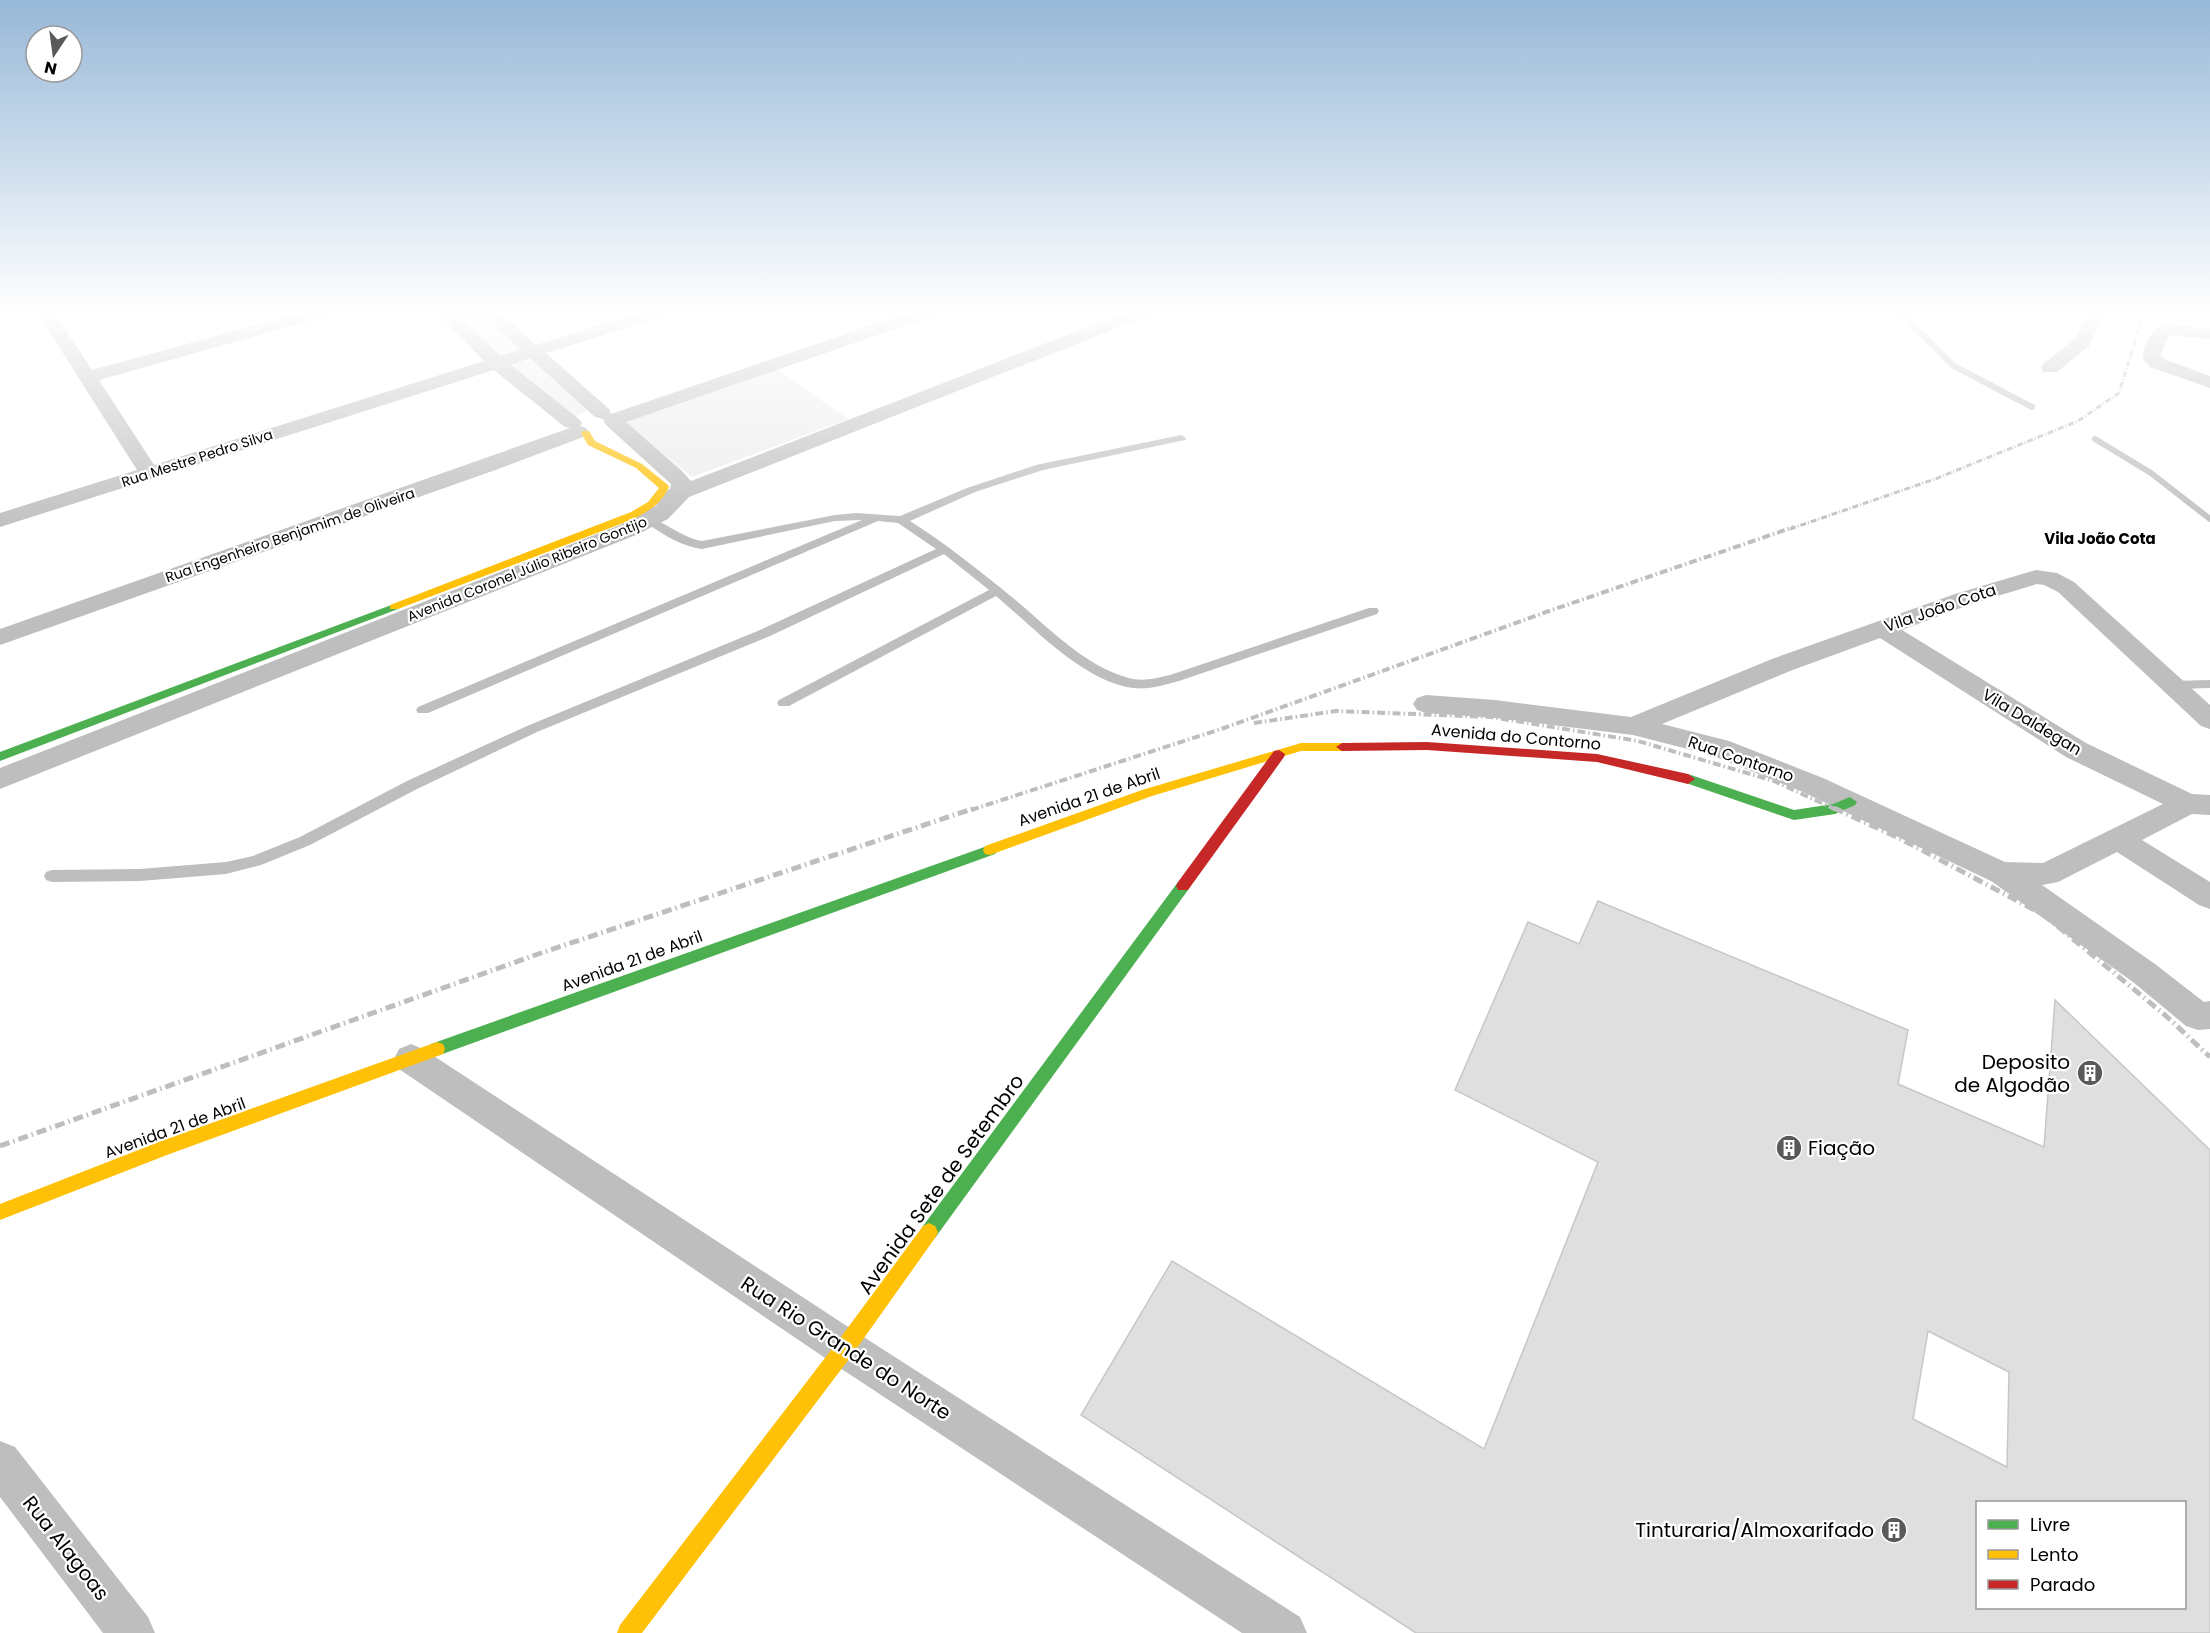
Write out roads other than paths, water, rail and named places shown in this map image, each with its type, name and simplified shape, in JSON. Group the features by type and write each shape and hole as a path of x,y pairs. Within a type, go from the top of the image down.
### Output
{"street":[{"path":"94,385 149,473"},
{"name":"Rua Mestre Pedro Silva","path":"0,520 427,385"},
{"path":"524,385 577,428 591,443 636,464 656,478 658,503"},
{"path":"573,385 675,475 682,484 658,503"},
{"path":"609,417 702,385"},
{"name":"Avenida Coronel Júlio Ribeiro Gontijo","path":"0,779 149,710 412,607 658,503 956,385"},
{"name":"Rua Engenheiro Benjamim de Oliveira","path":"0,625 81,602 577,428 600,431 609,417"},
{"name":"Vila João Cota","path":"1633,726 1781,665 1882,628 2024,579 2049,578 2066,587 2210,720"},
{"name":"Rua Engenheiro Benjamim de Oliveira","path":"0,637 81,602"},
{"name":"Vila Daldegan","path":"1882,628 2076,750 2199,805"},
{"name":"Rua Contorno","path":"1426,704 1495,709 1633,726 1719,748 1813,785 2002,873"},
{"name":"Avenida Coronel Júlio Ribeiro Gontijo","path":"0,757 149,710"},
{"name":"Avenida do Contorno","path":"1279,754 1301,747 1427,746 1597,758 1704,783 1794,815 1835,809 1850,802"},
{"name":"Avenida 21 de Abril","path":"0,1212 164,1148 1147,793 1279,754"},
{"name":"Avenida Sete de Setembro","path":"627,1633 845,1348 1279,754"},
{"path":"2002,873 2047,874 2118,839 2199,805"},
{"path":"2118,839 2210,897"},
{"path":"2002,873 2144,973 2206,1020"},
{"name":"Rua Rio Grande do Norte","path":"411,1059 845,1348 1284,1633"},
{"name":"Rua Alagoas","path":"0,1462 132,1633"}],"lane":[{"path":"901,520 971,490 1040,466 1181,438"},
{"path":"658,503 679,540 687,544 702,545 835,518 880,517 901,520 945,549 1100,673 1129,683 1150,684 1174,678 1374,611"},
{"path":"423,710 880,517"},
{"path":"52,876 140,875 226,868 256,861 305,841 412,785 532,729 765,633 945,549"},
{"path":"784,703 997,591"},
{"path":"2173,685 2210,684"}],"waterway":[{"path":"1991,385 2032,407"},
{"path":"2095,439 2151,473 2210,519"}],"railway":[{"path":"1790,529 1935,479 2078,421 2119,393 2121,385"},
{"path":"971,810 1224,728 1546,612 1794,527"},
{"path":"1254,723 1336,711 1491,717 1638,741 1774,781 1837,810"},
{"path":"0,1146 541,953 975,808"},
{"path":"1834,808 1901,839 2044,915 2165,1015 2210,1057"}],"place":[{"name":"Deposito de Algodão","path":"2090,1073"},
{"name":"Fiação","path":"1789,1148"},
{"name":"Tinturaria/Almoxarifado","path":"1894,1530"}],"district":[{"name":"Vila João Cota","path":"2100,538"}]}
